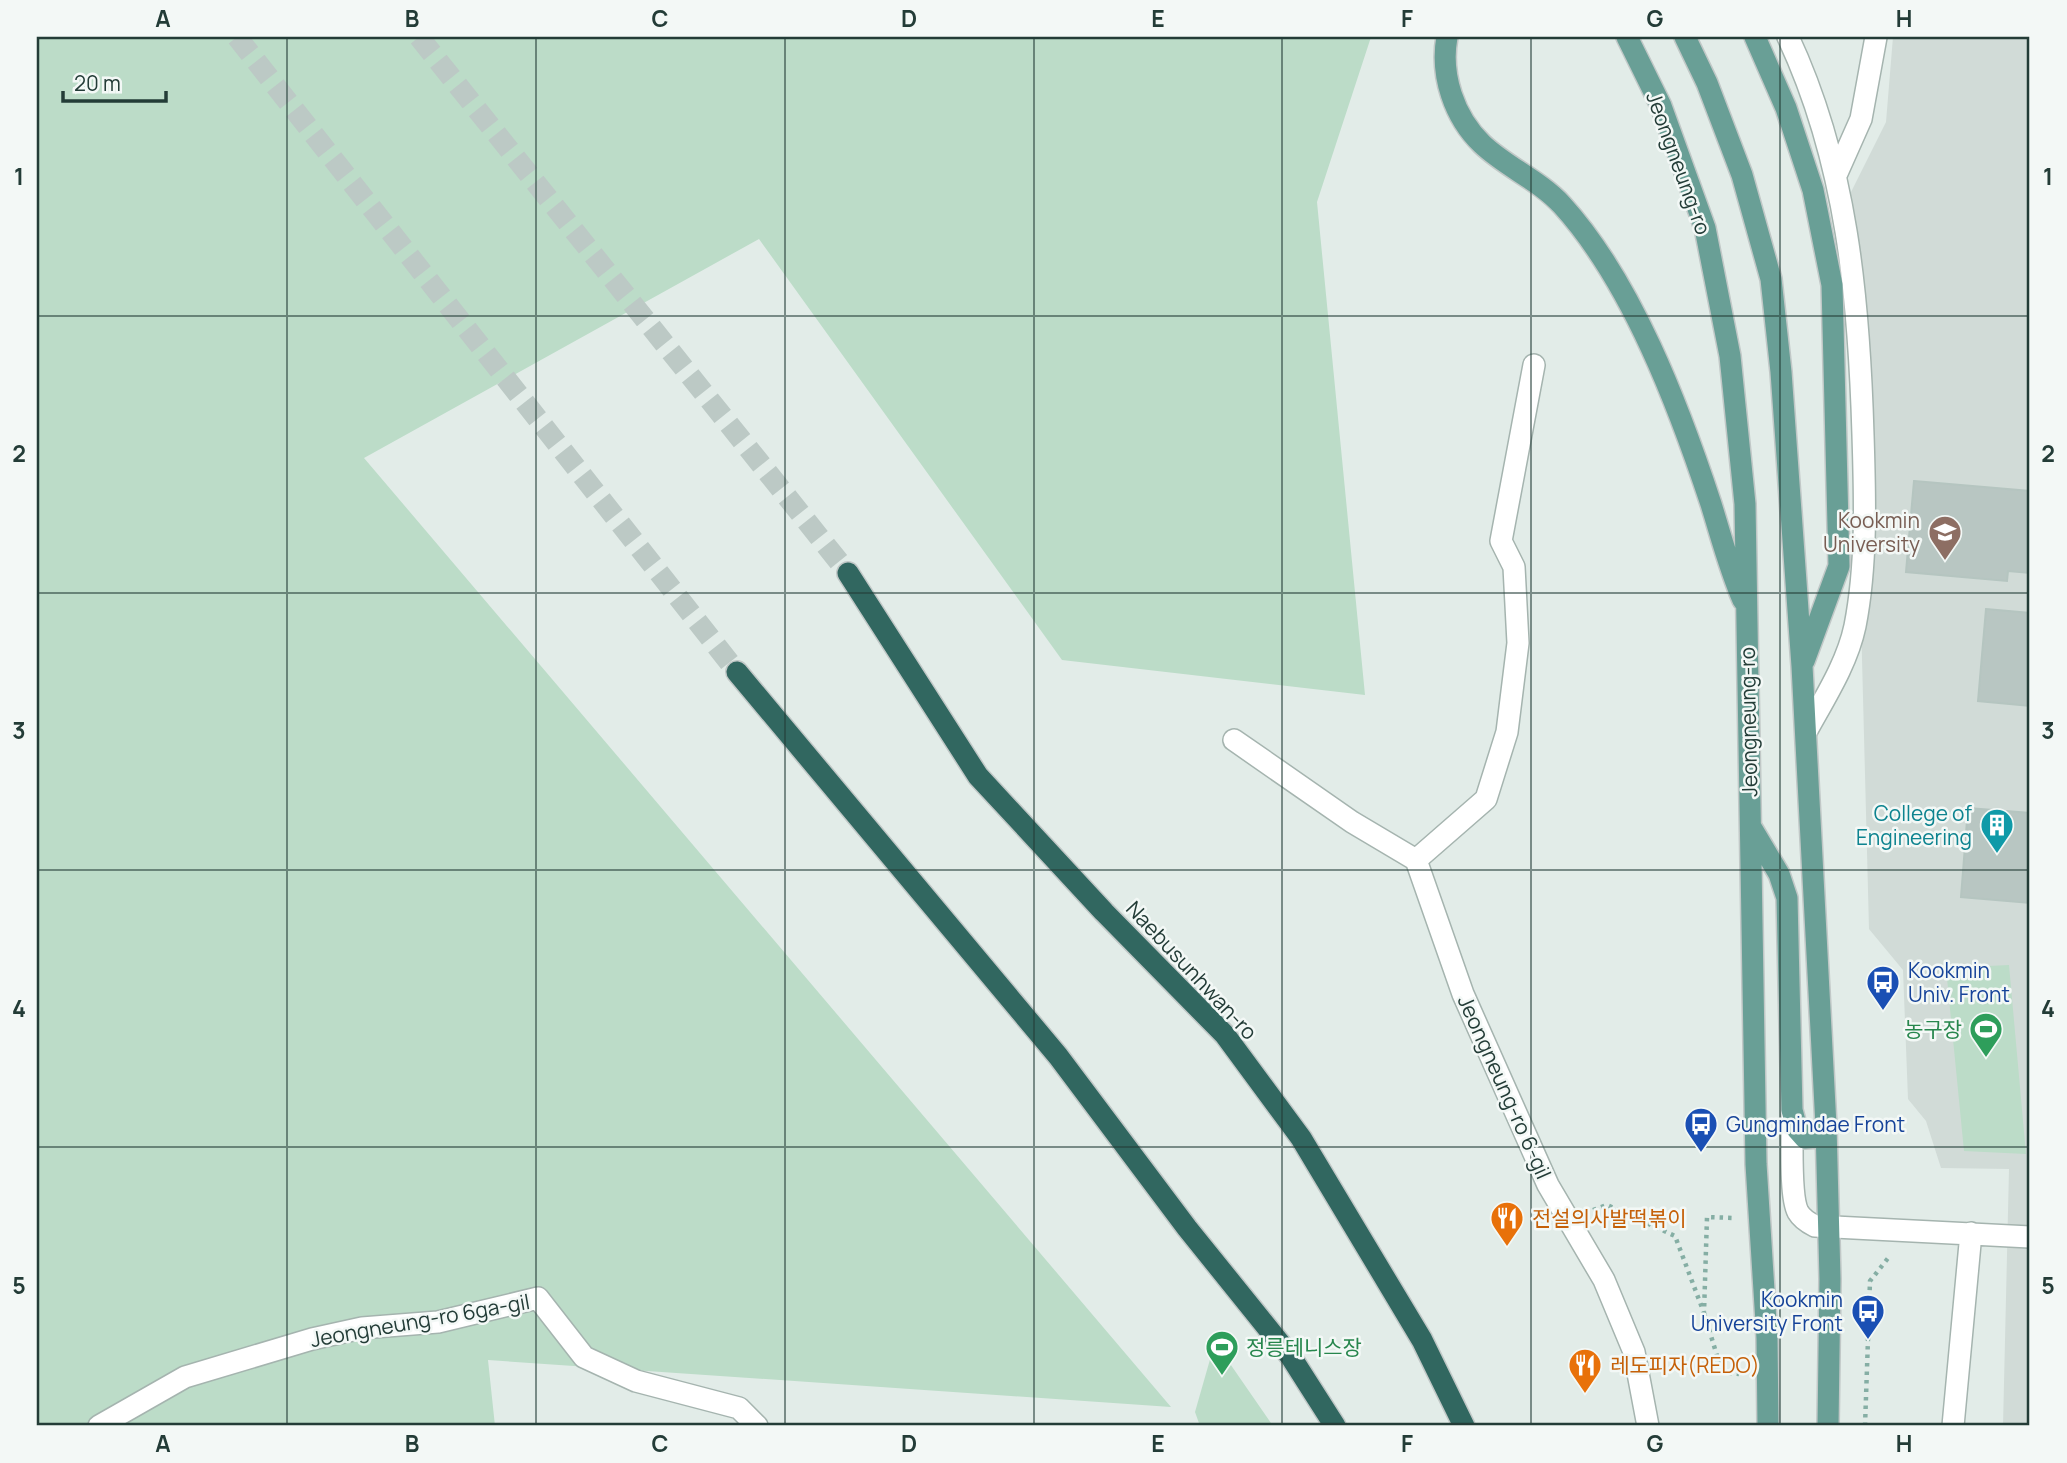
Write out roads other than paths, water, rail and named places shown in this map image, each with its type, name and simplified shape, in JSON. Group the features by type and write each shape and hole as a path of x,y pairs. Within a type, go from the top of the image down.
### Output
{"highway":[{"name":"Naebusunhwan-ro","path":"848,573 978,776 1104,912 1225,1035 1301,1138 1422,1340 1464,1426"},
{"path":"737,671 1058,1056 1187,1228 1291,1357 1335,1426"}],"main road":[{"path":"1447,37 1445,72 1452,99 1464,121 1482,145 1525,174 1562,205 1606,267 1652,348 1712,507 1726,563 1746,608"},
{"name":"Jeongneung-ro","path":"1627,37 1661,106 1705,228 1730,356 1745,504 1759,1219 1768,1377 1768,1426"},
{"path":"1685,37 1707,83 1742,176 1770,279 1781,372 1806,732 1826,1126 1830,1227 1828,1426"},
{"path":"1755,37 1786,108 1813,190 1832,285 1839,566 1802,666"},
{"path":"1750,824 1779,874 1787,898 1792,1110 1797,1129 1805,1138 1819,1137 1826,1126"}],"street":[{"path":"1788,37 1819,113 1837,173 1861,369 1865,479 1862,562 1855,627 1836,678 1806,732"},
{"path":"1837,173 1861,119 1876,37"},
{"path":"1234,740 1352,822 1416,860 1486,799 1507,732 1518,643 1514,568 1501,541 1534,365"},
{"name":"Jeongneung-ro 6-gil","path":"1416,860 1462,994 1548,1185 1604,1280 1634,1352 1648,1426"},
{"path":"1792,1110 1798,1212 1815,1226 2030,1237"},
{"path":"1953,1426 1971,1233"},
{"name":"Jeongneung-ro 6ga-gil","path":"99,1426 185,1377 312,1339 362,1328 438,1322 538,1298 584,1357 636,1381 739,1408 757,1426"}],"tunnel":[{"path":"237,37 737,672"},
{"path":"419,37 848,573"}],"place":[{"name":"Kookmin University","path":"1945,562"},
{"name":"College of Engineering","path":"1997,855"},
{"name":"Kookmin Univ. Front","path":"1883,1012"},
{"name":"농구장","path":"1986,1059"},
{"name":"Gungmindae Front","path":"1701,1154"},
{"name":"전설의사발떡볶이","path":"1507,1248"},
{"name":"Kookmin University Front","path":"1868,1341"},
{"name":"정릉테니스장","path":"1222,1377"},
{"name":"레도피자(REDO)","path":"1585,1395"}]}
